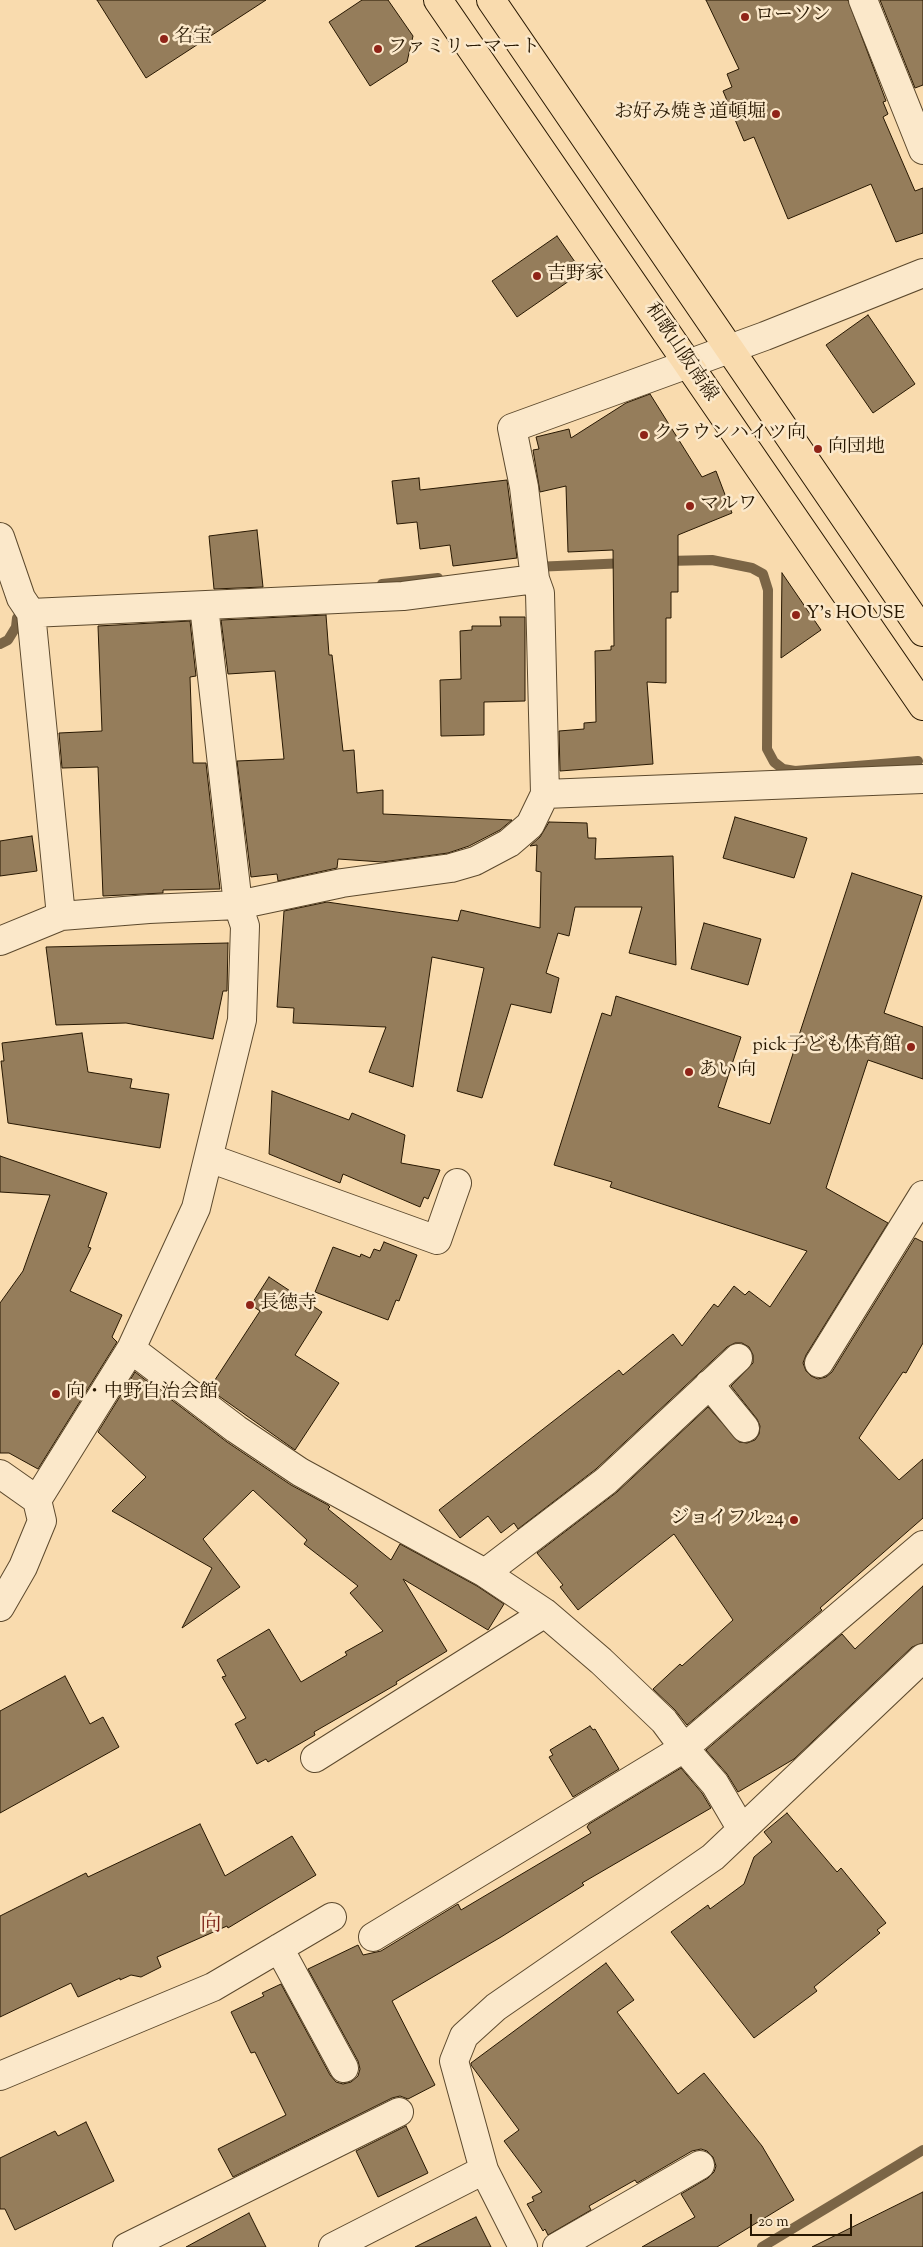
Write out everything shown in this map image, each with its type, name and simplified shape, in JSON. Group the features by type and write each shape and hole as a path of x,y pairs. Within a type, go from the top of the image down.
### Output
{"main road":[{"name":"和歌山阪南線","path":"438,0 923,706"},
{"path":"491,0 923,632"}],"street":[{"path":"863,0 923,150"},
{"path":"0,940 61,916 149,909 238,906 342,883 451,868 475,861 509,844 530,825 545,794 540,593 534,571 524,487 512,428 728,349 923,273"},
{"path":"0,537 26,605 61,916"},
{"path":"26,605 204,606 402,596 534,571"},
{"path":"37,1500 132,1349 196,1208 242,1020 244,926 238,906 204,606"},
{"path":"545,794 923,779"},
{"path":"208,1158 437,1240 456,1183"},
{"path":"818,1363 923,1195"},
{"path":"132,1349 236,1429 300,1472 485,1573 545,1613 601,1661 664,1721 715,1784 742,1830"},
{"path":"485,1573 606,1481 738,1358"},
{"path":"709,1384 745,1428"},
{"path":"0,1474 37,1500 42,1521 23,1567 0,1607"},
{"path":"373,1937 684,1748 923,1545"},
{"path":"315,1758 545,1613"},
{"path":"522,2247 484,2170 454,2061 464,2036 496,2007 714,1856 923,1658"},
{"path":"0,2076 213,1987 332,1917"},
{"path":"279,1948 344,2068"},
{"path":"126,2247 399,2112"},
{"path":"557,2247 700,2165"},
{"path":"333,2247 484,2170"}],"building":[{"name":"名宝","path":"97,0 266,0 146,78"},
{"name":"ファミリーマート","path":"362,0 388,0 413,36 407,62 370,86 329,22"},
{"path":"706,0 848,0 886,101 883,102 888,114 883,117 915,191 923,188 923,233 896,242 871,184 788,219 754,137 744,141 723,91 732,87 727,74 739,69"},
{"path":"880,0 923,0 923,85 915,88"},
{"path":"557,236 582,272 517,317 492,281"},
{"path":"868,315 915,384 873,413 826,345"},
{"path":"650,394 702,477 716,471 732,513 678,535 678,592 671,592 671,618 666,618 666,683 647,682 653,764 560,771 559,731 584,729 584,723 596,722 595,651 611,650 611,646 614,646 613,550 568,552 566,486 540,492 533,450 539,449 536,437 569,429 571,438 626,403"},
{"path":"419,478 420,490 507,480 517,558 453,566 450,545 420,549 417,522 397,524 392,481"},
{"path":"257,530 263,587 214,589 209,536"},
{"name":"Y's HOUSE","path":"782,573 821,630 781,658"},
{"path":"326,615 329,655 332,655 343,751 354,750 357,793 383,790 383,814 512,820 500,830 469,846 448,853 382,862 338,859 337,868 278,881 277,874 251,877 237,761 284,759 275,671 228,674 221,620"},
{"path":"500,617 525,617 525,701 484,702 484,735 441,736 440,680 461,679 460,631 472,630 472,626 501,626"},
{"path":"190,621 196,676 190,677 193,763 206,763 220,889 163,890 163,893 103,896 98,767 62,768 59,733 102,731 98,626"},
{"path":"735,817 807,838 794,878 723,858"},
{"path":"549,822 587,823 588,838 596,838 595,859 673,856 676,965 629,953 642,907 575,907 569,936 558,933 546,973 559,978 551,1013 511,1004 482,1098 457,1091 484,968 432,957 413,1087 369,1072 386,1027 293,1023 294,1008 277,1007 284,911 327,902 458,921 461,910 540,928 541,872 536,871 537,845 530,846 540,837"},
{"path":"32,836 37,871 0,876 0,841"},
{"path":"852,873 922,896 884,1013 923,1027 923,1079 868,1060 826,1188 888,1223 806,1355 803,1363 806,1371 818,1379 826,1377 832,1372 915,1238 923,1242 923,1343 906,1373 903,1372 859,1438 899,1480 923,1459 923,1518 820,1608 822,1610 687,1725 675,1710 653,1689 680,1664 682,1666 733,1620 674,1534 578,1610 560,1587 563,1585 537,1553 617,1492 708,1407 739,1442 747,1443 755,1440 759,1434 760,1426 757,1419 731,1386 753,1363 753,1355 749,1347 742,1343 735,1343 727,1347 596,1469 518,1529 514,1523 501,1533 488,1516 460,1538 439,1510 619,1370 623,1375 673,1334 682,1346 714,1304 718,1307 734,1286 745,1295 749,1291 770,1307 807,1251 610,1187 612,1182 554,1165 602,1013 611,1016 616,996 741,1037 718,1107 770,1124"},
{"path":"704,923 761,939 748,985 691,969"},
{"path":"228,943 227,991 223,991 213,1039 126,1023 56,1025 46,947"},
{"path":"82,1033 88,1072 132,1079 130,1088 169,1094 160,1148 8,1123 1,1061 4,1061 2,1043"},
{"path":"272,1091 349,1120 352,1113 405,1135 401,1163 440,1170 428,1199 424,1197 420,1207 343,1174 340,1183 269,1154"},
{"path":"0,1156 107,1193 88,1247 91,1248 70,1291 122,1315 112,1337 117,1342 38,1469 9,1453 0,1453 0,1303 23,1271 50,1195 0,1192"},
{"path":"384,1242 417,1255 399,1301 396,1300 388,1320 315,1292 333,1247 360,1257 361,1254 370,1258 374,1249 380,1251"},
{"path":"269,1277 322,1312 295,1355 339,1383 295,1450 209,1389 260,1311 251,1305"},
{"path":"135,1372 227,1442 291,1485 328,1505 330,1507 328,1509 391,1560 400,1544 477,1586 504,1604 488,1630 403,1579 447,1651 396,1682 397,1684 314,1732 315,1735 268,1762 266,1759 257,1764 235,1724 246,1718 222,1677 226,1676 217,1660 269,1629 301,1682 347,1655 345,1652 383,1631 350,1593 358,1586 304,1544 307,1540 253,1490 203,1539 240,1587 182,1628 212,1568 112,1511 146,1477 98,1432"},
{"path":"923,1586 923,1643 912,1647 794,1759 738,1792 727,1774 706,1750 842,1634 855,1649"},
{"path":"65,1676 90,1724 103,1717 119,1747 0,1813 0,1711"},
{"path":"590,1726 593,1730 595,1729 619,1769 573,1797 549,1757 553,1755 550,1750"},
{"path":"681,1768 702,1793 711,1808 582,1883 584,1885 501,1937 392,2001 435,2085 408,2099 400,2096 392,2098 233,2177 218,2149 286,2115 255,2052 251,2053 231,2012 264,1996 262,1993 281,1984 330,2075 336,2082 343,2084 351,2082 358,2076 360,2069 358,2061 308,1969 358,1945 363,1955 381,1951 458,1904 461,1910 591,1833 587,1827 589,1824"},
{"path":"787,1813 837,1872 841,1868 886,1923 877,1930 880,1933 814,1987 817,1991 754,2038 671,1932 708,1905 710,1909 744,1884 754,1857 772,1842 764,1832"},
{"path":"200,1824 225,1876 292,1836 316,1875 228,1928 227,1926 157,1957 161,1967 141,1977 131,1975 120,1980 120,1978 78,1997 71,1983 0,2017 0,1916 86,1873 88,1877"},
{"path":"606,1963 634,2000 617,2012 678,2094 704,2073 762,2146 794,2200 717,2247 642,2247 695,2217 681,2194 708,2178 714,2172 716,2166 713,2157 707,2151 701,2149 692,2151 637,2183 635,2180 589,2206 591,2210 548,2235 545,2229 543,2231 527,2204 534,2201 532,2197 542,2192 504,2141 519,2130 471,2065 471,2063"},
{"path":"86,2122 114,2181 15,2230 5,2209 0,2209 0,2158 55,2131 58,2136"},
{"path":"406,2126 428,2173 378,2197 356,2151"},
{"path":"923,2192 923,2247 812,2247"},
{"path":"249,2213 266,2247 186,2247"},
{"path":"476,2217 491,2247 415,2247"}],"waterway":[{"path":"666,561 712,560 752,568 763,574 768,590 767,749 774,762 783,769 795,771 918,761"},
{"path":"534,567 627,563"},
{"path":"382,584 438,578"},
{"path":"0,644 8,640 16,627 17,618 26,608"},
{"path":"762,2247 923,2150"}],"place":[{"name":"ローソン","path":"745,17"},
{"name":"名宝","path":"164,39"},
{"name":"ファミリーマート","path":"378,49"},
{"name":"お好み焼き道頓堀","path":"776,114"},
{"name":"吉野家","path":"537,276"},
{"name":"クラウンハイツ向","path":"644,435"},
{"name":"向団地","path":"818,449"},
{"name":"マルワ","path":"690,506"},
{"name":"Y's HOUSE","path":"796,615"},
{"name":"pick子ども体育館","path":"911,1047"},
{"name":"あい向","path":"689,1072"},
{"name":"長徳寺","path":"250,1305"},
{"name":"向・中野自治会館","path":"56,1394"},
{"name":"ジョイフル24","path":"794,1520"}],"district":[{"name":"向","path":"211,1926"}]}
